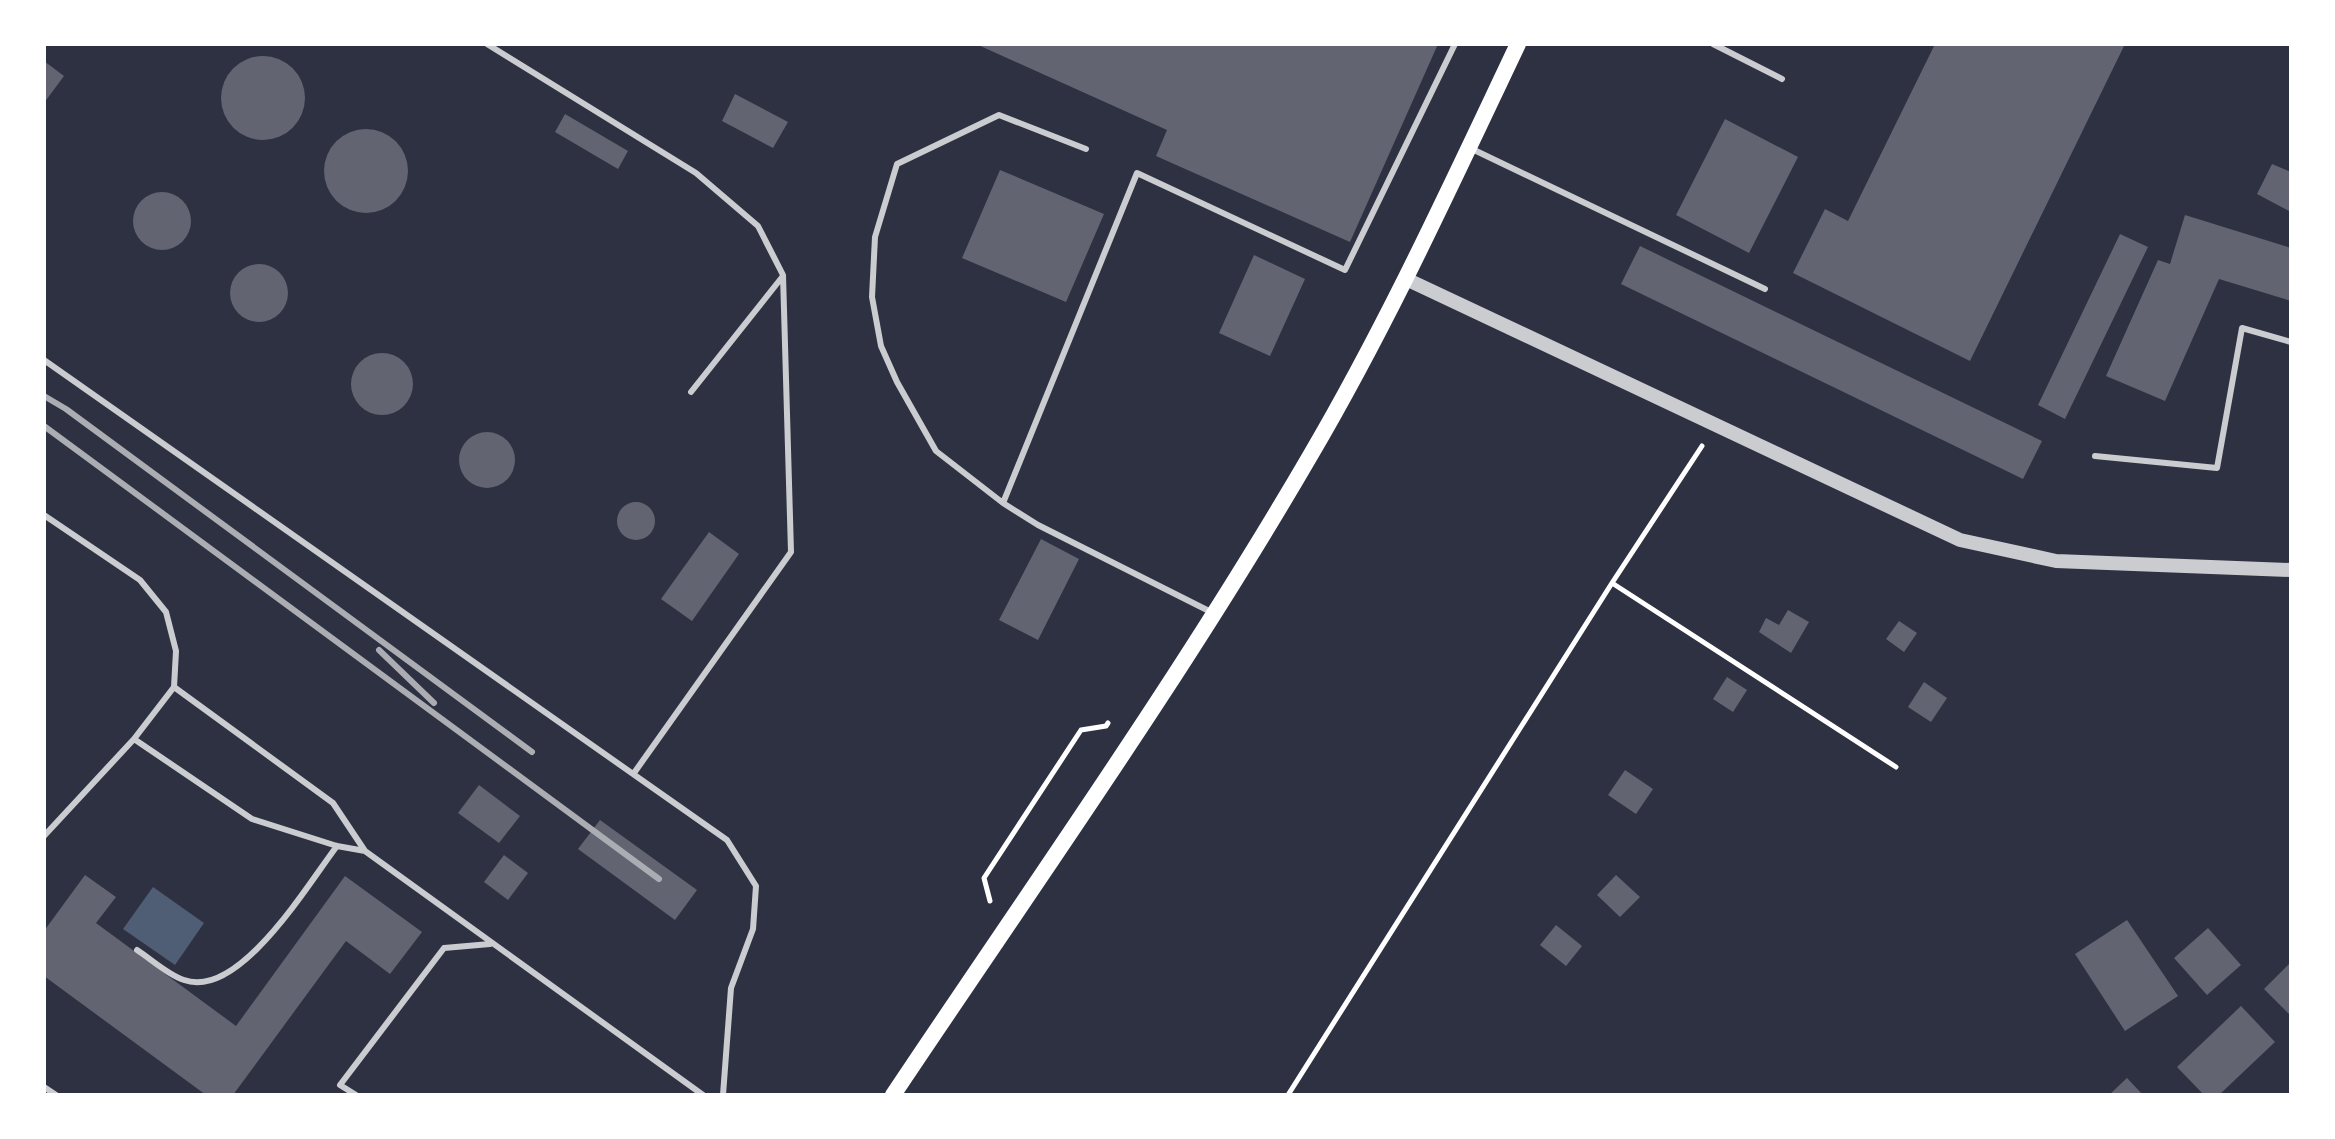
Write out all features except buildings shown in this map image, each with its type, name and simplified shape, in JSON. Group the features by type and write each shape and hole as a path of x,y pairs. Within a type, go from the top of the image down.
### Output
{"main road":[{"path":"893,1095 1213,613 1309,458 1406,279 1518,44"}],"street":[{"path":"1406,279 1960,540 2056,561 2291,570"}],"lane":[{"path":"487,44 696,173 758,226 783,275 791,552 634,773"},
{"path":"1003,503 1137,173 1345,270 1455,44"},
{"path":"1713,44 1782,79"},
{"path":"1086,149 999,115 897,164 875,237 872,297 881,346 897,382 936,451 1003,503 1038,525 1213,613"},
{"path":"1469,147 1765,289"},
{"path":"691,392 783,275"},
{"path":"2095,456 2217,468 2242,328 2291,342"},
{"path":"44,360 727,840 756,886 753,929 731,988 723,1095"},
{"path":"44,515 140,580 166,612 176,651 174,687 134,739 44,836"},
{"path":"174,687 333,803 365,851 703,1095"},
{"path":"134,739 252,819 337,846 365,851"},
{"path":"137,950 185,981 217,980 257,952 337,846"},
{"path":"356,1095 340,1085 444,948 492,944"},
{"path":"44,1087 56,1095"}],"path":[{"path":"1288,1095 1715,425"},
{"path":"1612,583 1896,767"},
{"path":"982,912 990,900 984,878 1081,730 1106,726 1114,713"}],"water":[{"path":"153,887 204,923 175,965 123,929"}],"railway":[{"path":"44,396 66,409 532,752"},
{"path":"44,426 659,879"},
{"path":"379,650 434,703"}]}
